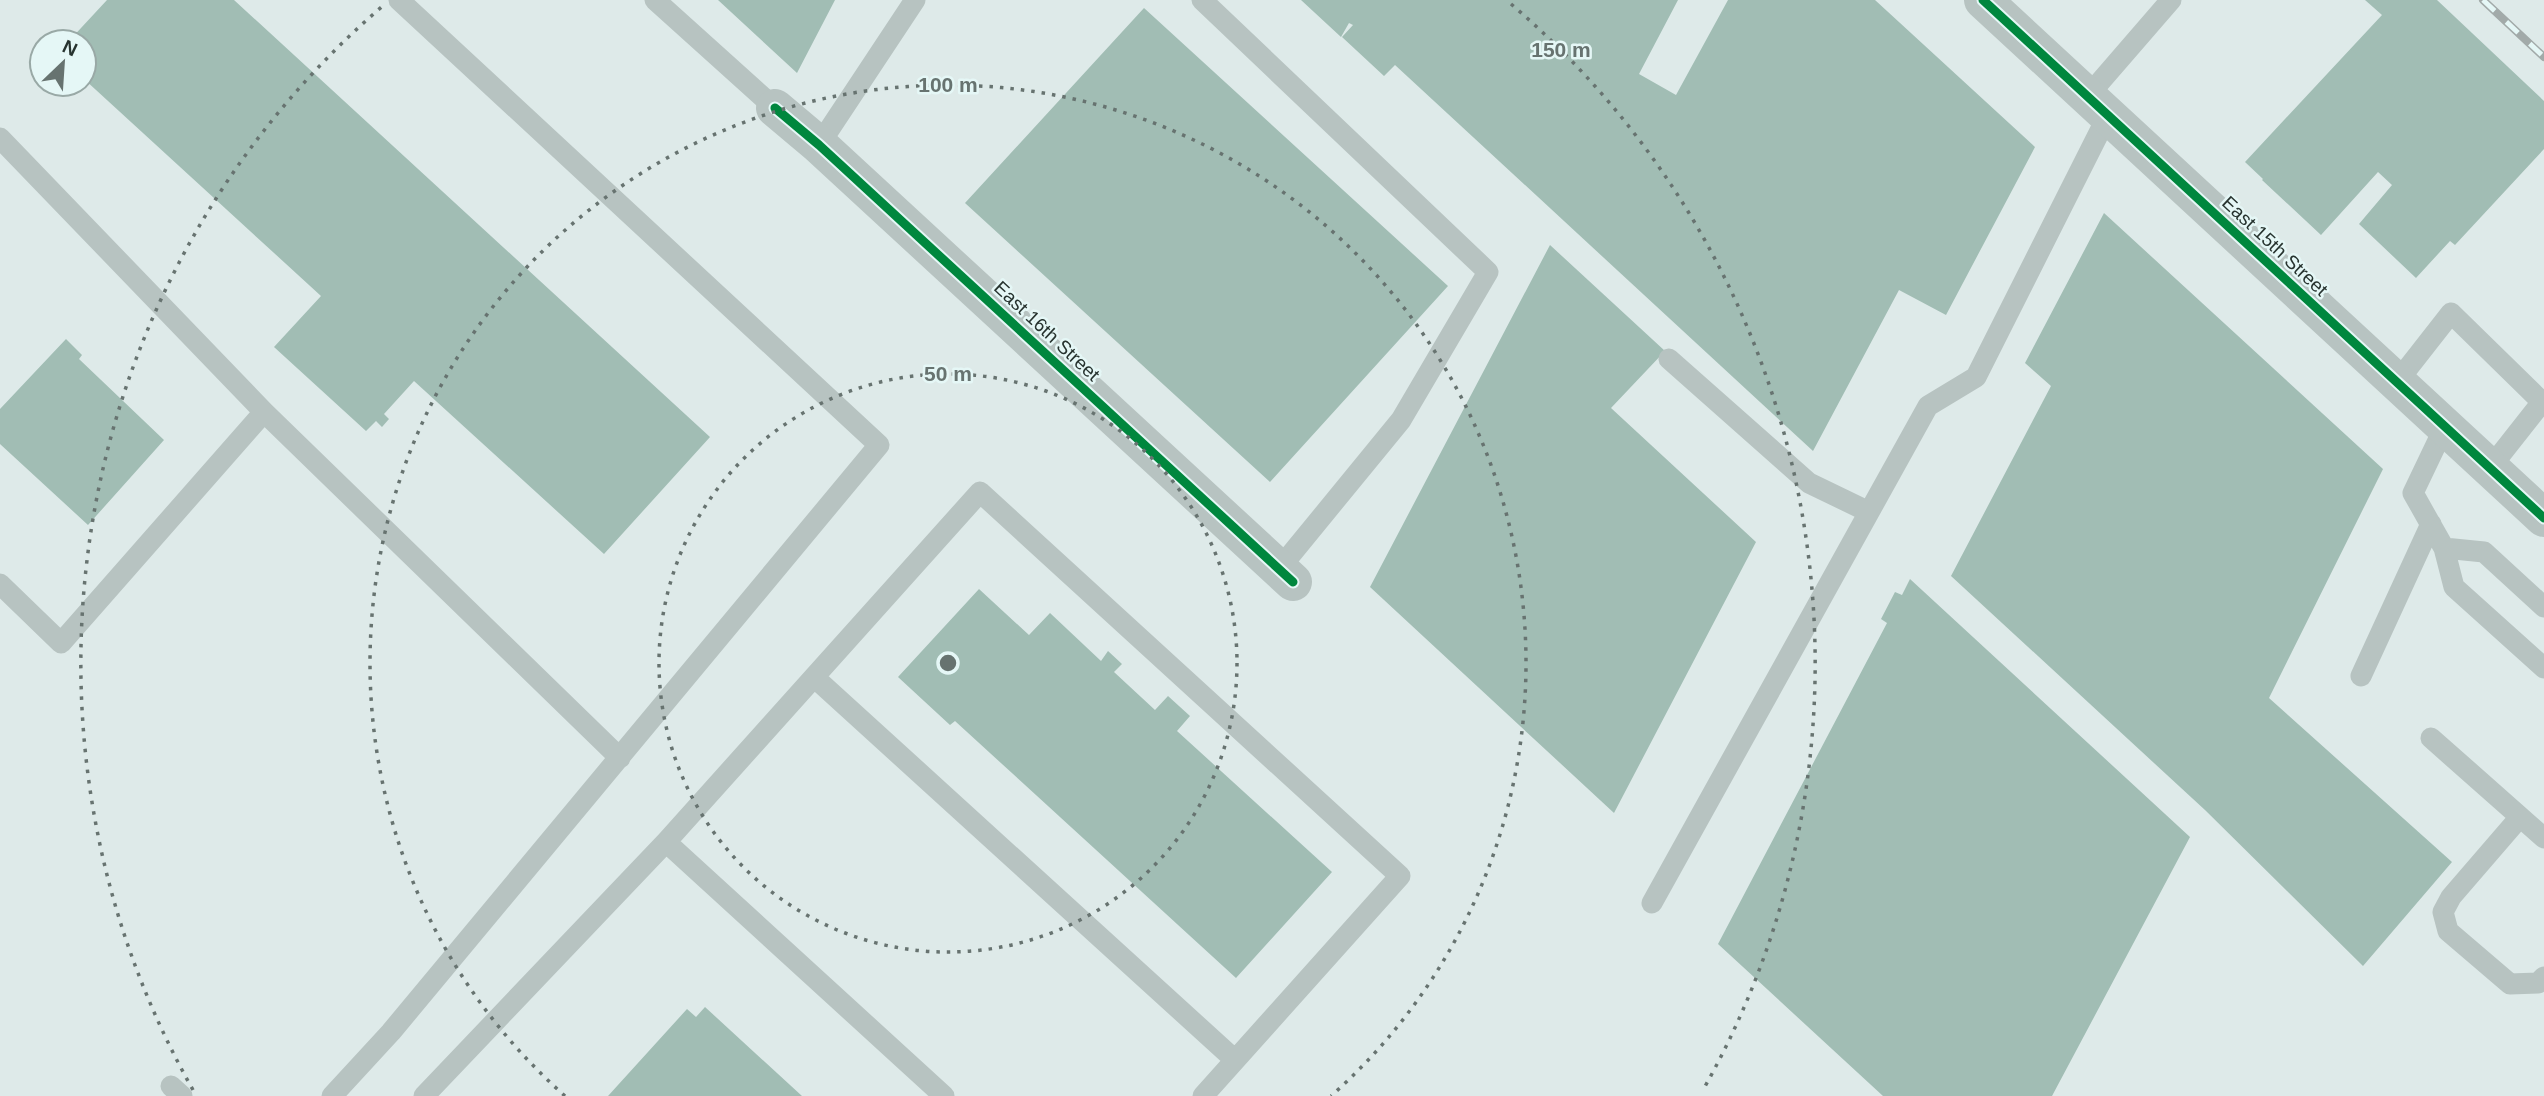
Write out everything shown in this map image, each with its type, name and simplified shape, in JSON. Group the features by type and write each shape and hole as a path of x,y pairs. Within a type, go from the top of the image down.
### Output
{"street":[{"name":"East 15th Street","path":"1983,0 2544,518"},
{"name":"East 16th Street","path":"775,107 1286,575"}],"lane":[{"path":"332,1096 391,1032 879,445 400,0"},
{"name":"East 16th Street","path":"655,0 775,107"},
{"path":"819,145 915,0"},
{"path":"1202,0 1488,272 1401,420 1286,575"},
{"path":"1652,903 1928,406 1976,377 2098,106 2171,0"},
{"path":"0,138 264,412 620,758"},
{"path":"2397,382 2451,313 2543,403 2490,468"},
{"path":"1669,359 1809,483 1869,512"},
{"path":"0,584 61,643 264,412"},
{"path":"2445,426 2413,493 2444,548 2454,587 2544,668"},
{"path":"424,1096 666,842 980,492 1400,876 1203,1096"},
{"path":"2361,676 2431,524"},
{"path":"2444,548 2484,552 2544,607"},
{"path":"814,677 1235,1060"},
{"path":"2431,738 2544,838"},
{"path":"2520,817 2451,897 2443,912 2448,931 2510,984 2538,983 2544,977"},
{"path":"666,842 944,1096"}],"building":[{"path":"107,0 234,0 710,437 604,554 414,381 384,414 389,419 382,427 376,421 366,431 274,347 321,296 98,92 98,28 81,28"},
{"path":"718,0 835,0 797,73"},
{"path":"1301,0 1678,0 1639,74 1676,95 1728,0 1875,0 2035,147 1946,315 1899,290 1813,451 1395,65 1384,76 1342,37 1353,25 1349,23 1341,37"},
{"path":"2365,0 2437,0 2544,101 2544,149 2455,245 2450,241 2416,278 2359,224 2392,185 2378,172 2321,235 2245,162 2382,15"},
{"path":"1144,8 1448,286 1270,482 965,203"},
{"path":"2104,213 2383,469 2269,698 2452,862 2363,966 2205,810 1951,576 2051,386 2025,363"},
{"path":"1550,245 1665,351 1611,408 1756,542 1614,813 1370,587"},
{"path":"66,339 82,355 79,359 164,440 88,525 0,444 0,409"},
{"path":"1910,579 2190,837 2052,1096 1883,1096 1718,944 1887,623 1881,619 1895,592 1902,595"},
{"path":"979,589 1029,635 1050,613 1101,661 1108,651 1122,664 1114,672 1155,710 1168,696 1190,716 1177,731 1332,872 1236,978 955,721 950,725 898,677"},
{"path":"705,1007 802,1096 608,1096 687,1009 696,1017"}],"railway":[{"path":"2483,0 2544,57"}],"cycle path":[{"path":"1983,0 2544,518"},
{"path":"775,108 819,145 1293,582"}]}
